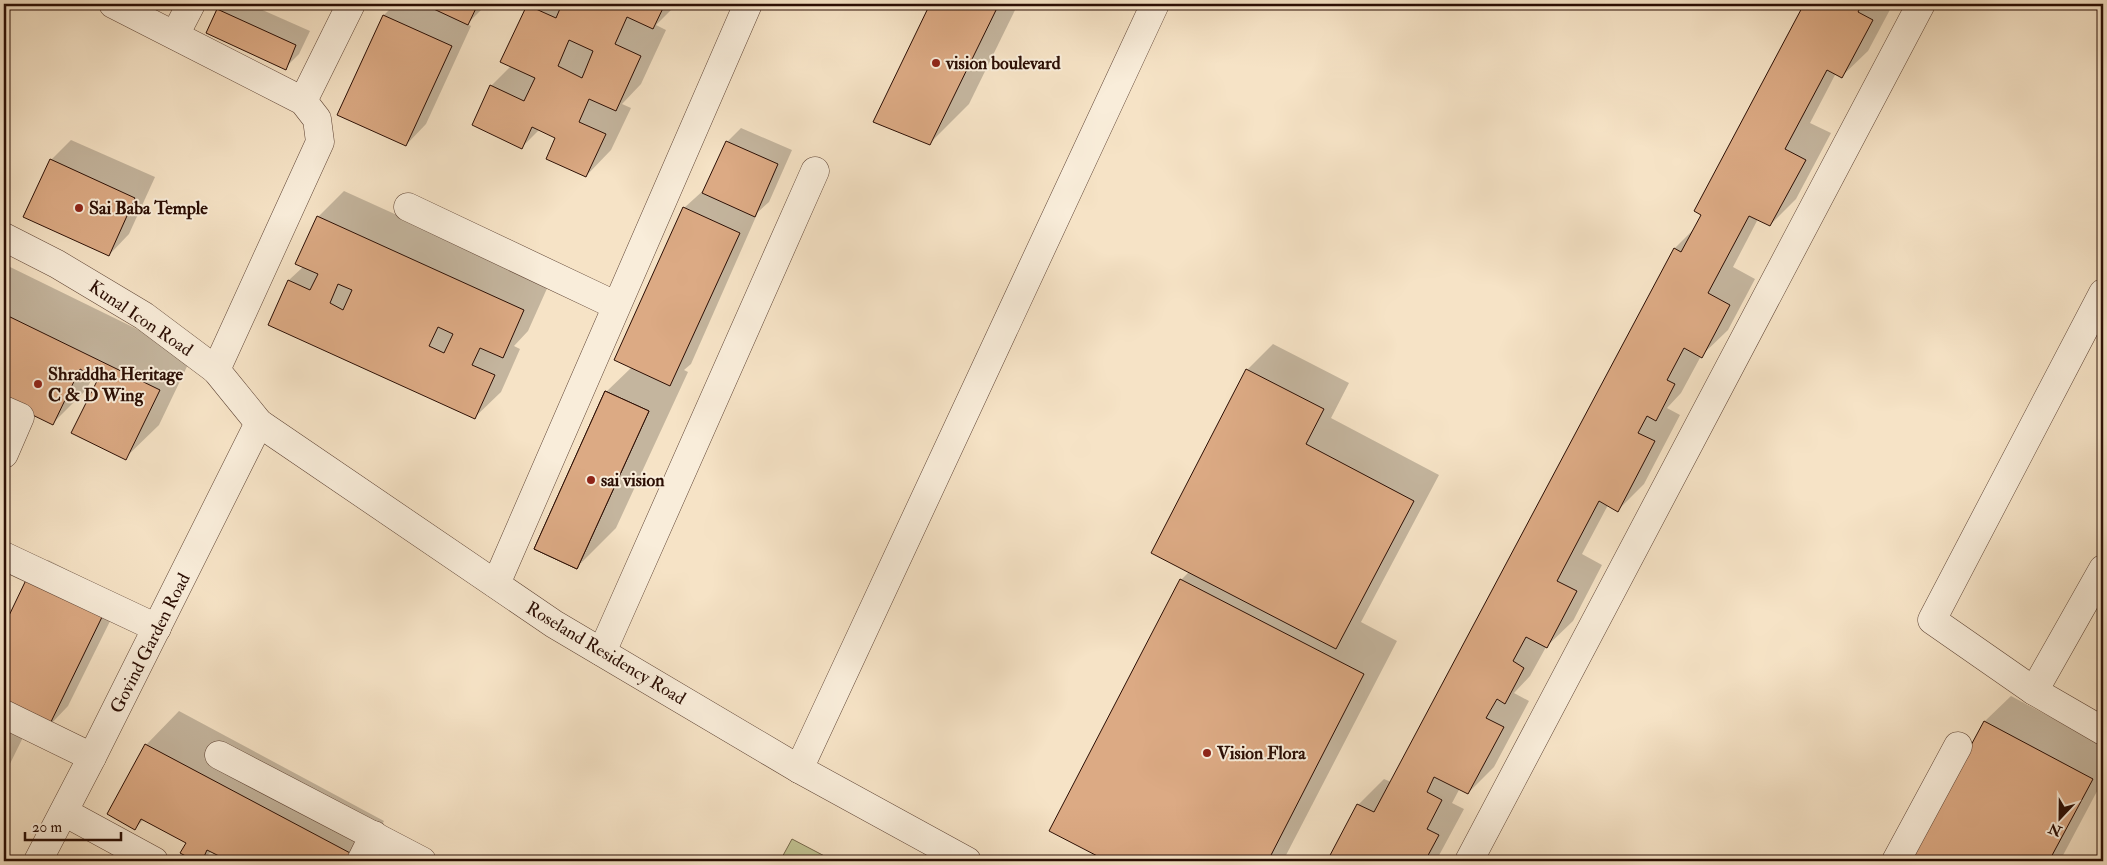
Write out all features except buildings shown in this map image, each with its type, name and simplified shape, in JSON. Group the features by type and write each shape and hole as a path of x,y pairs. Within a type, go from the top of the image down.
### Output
{"street":[{"path":"113,4 303,101 317,119 320,142 216,370"},
{"path":"175,35 191,4"},
{"path":"303,101 351,4"},
{"path":"496,584 615,305 748,4"},
{"path":"799,769 1155,4"},
{"path":"1469,861 1921,4"},
{"path":"602,652 816,171"},
{"path":"408,207 615,305"},
{"name":"Kunal Icon Road","path":"4,237 57,264 144,316 216,370 259,423"},
{"path":"2103,293 1932,620 2034,691 2103,731"},
{"path":"4,410 20,417 4,454"},
{"name":"Roseland Residency Road","path":"259,423 554,624 799,769 968,861"},
{"name":"Govind Garden Road","path":"38,861 259,423"},
{"path":"4,556 157,628"},
{"path":"2034,691 2103,569"},
{"path":"4,714 92,757"},
{"path":"1896,861 1958,746"},
{"path":"218,755 422,861"},
{"path":"64,812 154,861"},
{"path":"361,861 374,835"}],"green space":[{"path":"792,839 834,861 780,861"}],"place":[{"name":"vision boulevard","path":"936,63"},
{"name":"Sai Baba Temple","path":"79,208"},
{"name":"Shraddha Heritage C & D Wing","path":"38,384"},
{"name":"sai vision","path":"591,480"},
{"name":"Vision Flora","path":"1207,753"}]}
